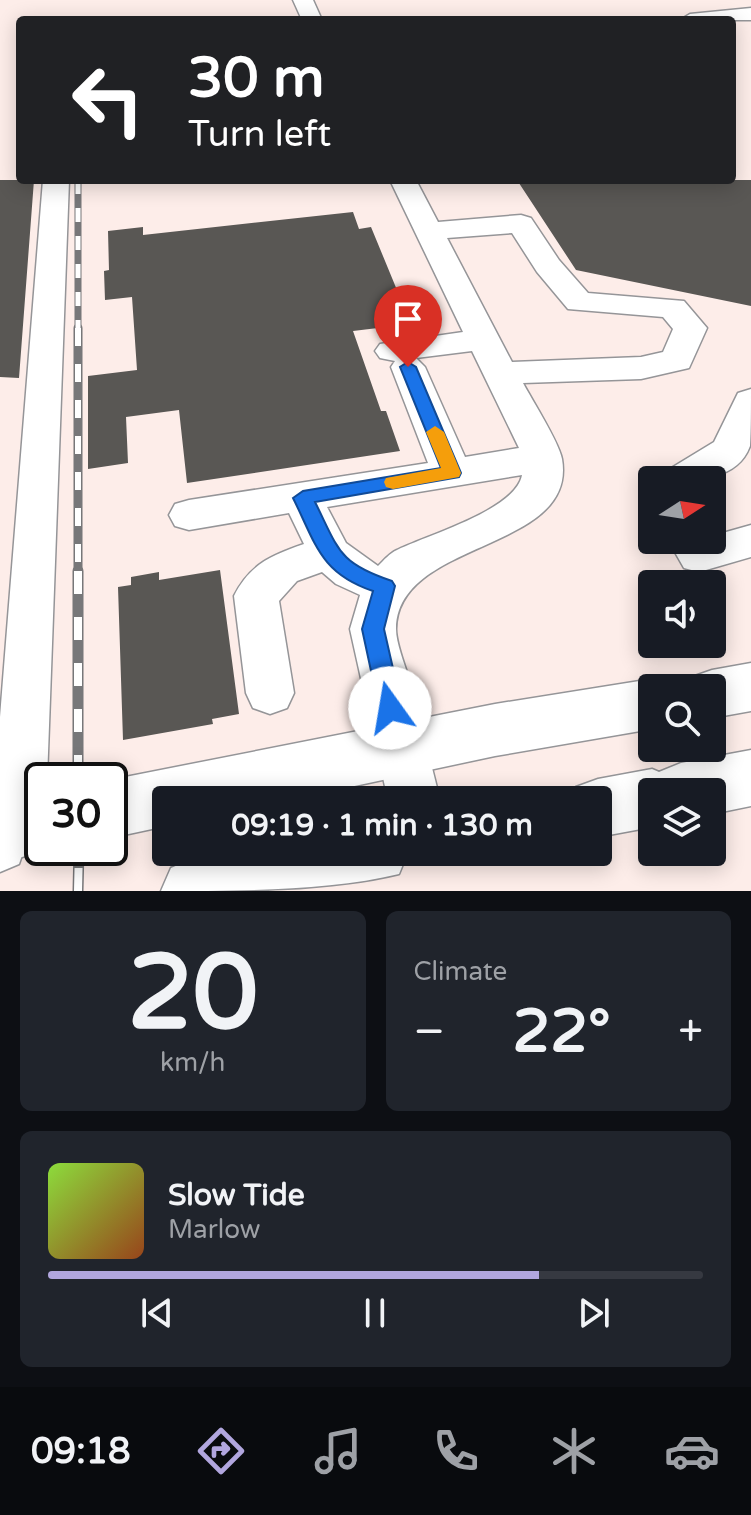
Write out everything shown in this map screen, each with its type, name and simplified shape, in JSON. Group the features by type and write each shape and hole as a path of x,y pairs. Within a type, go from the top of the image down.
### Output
{"main road":[{"path":"726,691 751,687"},
{"path":"128,807 407,775 638,708"},
{"path":"726,783 751,778"},
{"path":"612,805 638,801"},
{"path":"194,891 315,878 343,866"}],"street":[{"path":"731,16 751,14"},
{"path":"11,833 21,780 56,184"},
{"path":"405,184 543,458 541,480 534,497 498,523 409,563 385,586 373,629 407,775"},
{"path":"429,231 521,224 548,266 579,302 673,308 690,328 677,360 641,368 500,373"},
{"path":"452,473 400,359 483,339"},
{"path":"704,466 729,450 751,401"},
{"path":"189,515 543,458"},
{"path":"303,498 334,560 359,578 385,586"},
{"path":"726,548 751,541"},
{"path":"270,693 256,596 282,569 329,552"}],"shaded area":[{"path":"0,0 751,0 751,891 0,891"}],"building":[{"path":"0,180 16,180 16,184 34,184 19,378 0,377"},
{"path":"736,180 751,180 751,306 576,270 520,184 736,184"},
{"path":"353,212 359,229 371,227 411,324 353,331 381,411 386,411 400,451 187,483 179,410 126,417 128,463 88,469 88,376 137,370 132,297 105,300 104,271 109,270 108,231 143,227 143,235"},
{"path":"220,570 239,714 212,719 213,724 123,740 118,587 131,585 131,577 159,572 159,580"}],"railway":[{"path":"78,184 78,762"},
{"path":"78,891 79,866"}],"slow traffic":[{"path":"393,482 452,473 435,432"}],"route":[{"path":"390,708 373,629 385,586 359,578 334,560 303,498 452,473 408,367"}]}
